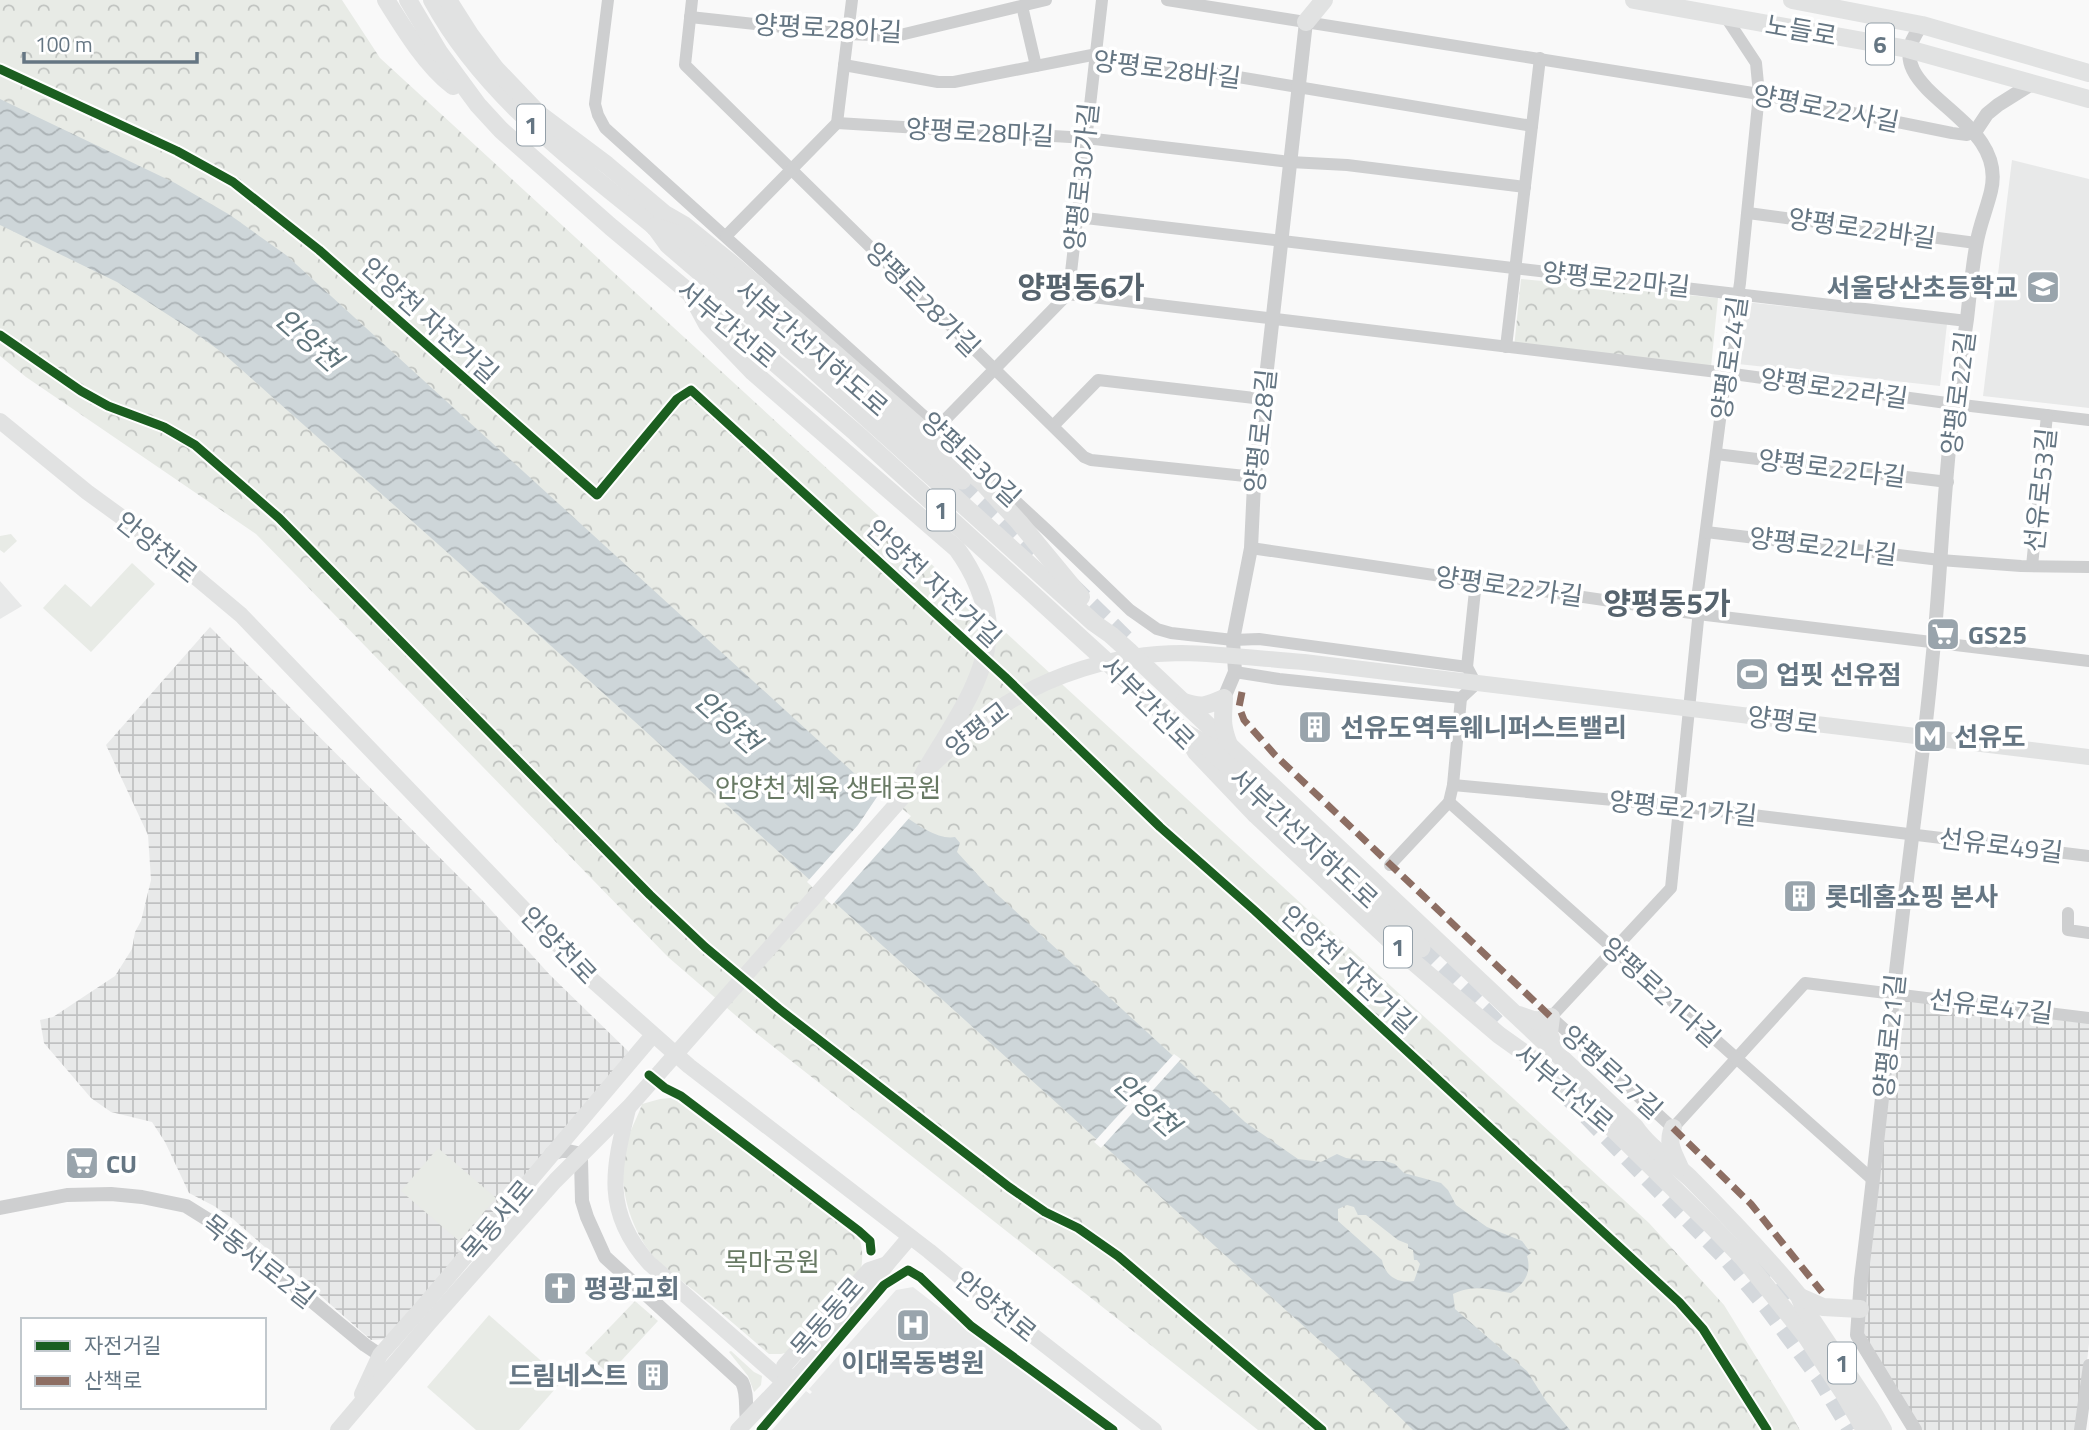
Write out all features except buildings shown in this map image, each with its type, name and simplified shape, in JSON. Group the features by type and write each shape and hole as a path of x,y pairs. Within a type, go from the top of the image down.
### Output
{"highway":[{"name":"서부간선지하도로","path":"660,220 737,282 962,480"},
{"name":"서부간선지하도로","path":"1185,733 1206,745 1421,948"}],"main road":[{"path":"386,0 412,39 444,79 478,105"},
{"name":"서부간선로","path":"408,0 439,52 478,105 501,130 856,433 1185,733 1196,752 1256,815 1420,967 1499,1035 1541,1065 1595,1111 1753,1269 1806,1336 1862,1426"},
{"name":"서부간선로","path":"432,0 470,58 514,109 555,145 660,220 668,245 808,365 1111,635 1516,1013 1669,1162 1679,1168 1751,1240 1799,1296 1804,1308 1883,1430"},
{"path":"449,0 483,53 520,95 558,130 607,165 660,220 684,225 731,263 981,481 1100,617 1111,635"},
{"path":"1301,0 1306,22"},
{"path":"1306,22 1324,0"},
{"name":"노들로","path":"1634,0 1908,49 2089,100"},
{"name":"노들로","path":"1792,0 1922,25 2089,73"},
{"path":"691,294 707,324 753,372 957,549 977,584 988,629 980,672 924,773"},
{"name":"안양천로","path":"0,421 87,492 142,532 241,615 591,979 653,1035 1154,1430"},
{"name":"양평교","path":"629,1107 924,773 958,740 992,713 1024,693 1064,675 1112,662 1181,653 1304,662"},
{"name":"양평로","path":"1304,662 2089,757"},
{"path":"1183,702 1199,707 1208,706 1223,698"},
{"path":"1223,698 1221,715 1229,745"},
{"path":"1516,1013 1536,1021 1551,1017 1549,1033 1557,1054"},
{"name":"목동서로","path":"354,1412 380,1355 653,1035"},
{"path":"629,1107 616,1158 615,1178 618,1206 637,1251 784,1382"},
{"name":"목동서로","path":"338,1430 555,1181 629,1107"},
{"path":"1635,1127 1658,1132 1673,1128"},
{"path":"1673,1128 1669,1137 1679,1168"},
{"name":"목동동로","path":"743,1425 784,1382 798,1375 822,1342 910,1237"},
{"path":"1799,1296 1823,1307 1860,1309"}],"street":[{"name":"양평로30길","path":"608,0 595,104 606,128 937,428 1130,610 1157,629 1171,634 1233,640"},
{"name":"양평로28가길","path":"692,0 685,65 1084,457 1091,460 1255,477"},
{"path":"726,236 837,123 852,0"},
{"name":"양평로28아길","path":"690,17 848,34 903,36 1046,0"},
{"name":"양평로30가길","path":"1067,294 1102,0"},
{"name":"양평로22사길","path":"1167,0 1759,94 1952,133 1967,135 1975,132 1924,87 1908,59 1908,49"},
{"path":"1022,6 1036,66"},
{"name":"양평로24길","path":"1551,1017 1671,888 1690,709 1697,599 1748,213 1759,94 1756,63 1725,16"},
{"name":"양평로28길","path":"1223,698 1235,672 1233,640 1251,548 1263,399 1306,22"},
{"path":"1908,49 1913,36 1922,25"},
{"name":"양평로28바길","path":"844,65 938,82 954,82 1106,55 1298,88"},
{"path":"1298,88 1532,126 1540,58"},
{"path":"1975,132 1987,114 2033,83"},
{"name":"양평로28마길","path":"837,123 1086,138 1290,162"},
{"name":"양평로22마길","path":"1515,268 1532,126"},
{"name":"양평로22길","path":"1925,737 1954,404 1976,243 1993,177 1992,161 1975,132"},
{"path":"1290,162 1347,165 1525,187"},
{"name":"양평로22바길","path":"1748,213 1976,243"},
{"name":"양평로22마길","path":"1077,217 1967,321"},
{"path":"1506,347 1515,268"},
{"path":"937,428 1067,294"},
{"name":"양평로22라길","path":"1067,294 1726,373 2089,420"},
{"path":"1053,426 1098,380 1263,399"},
{"name":"선유로53길","path":"2032,566 2047,415"},
{"name":"양평로22다길","path":"1716,454 1948,482"},
{"name":"양평로22나길","path":"1706,532 1940,559"},
{"name":"양평로22가길","path":"1251,548 1698,614 2089,661"},
{"name":"선유로53길","path":"1940,559 2089,567"},
{"path":"1390,864 1449,802 1461,698 1476,684 1467,667 1476,581"},
{"path":"1233,640 1259,639 1467,667"},
{"path":"1235,672 1461,698"},
{"name":"양평로21길","path":"1915,1430 1857,1335 1861,1279 1925,737"},
{"name":"양평로21가길","path":"1453,785 1678,806 1913,834"},
{"name":"양평로21다길","path":"1449,802 1873,1180"},
{"name":"선유로49길","path":"1913,834 2089,856"},
{"path":"2068,913 2067,930 2089,933"},
{"name":"선유로47길","path":"1736,1058 1805,983 2089,1018"},
{"name":"양평로27길","path":"1551,1017 1673,1128"},
{"path":"1673,1128 1736,1058"},
{"name":"목동동로","path":"551,1154 561,1151 577,1153 582,1159 582,1201 590,1226 605,1256 743,1382 746,1390 743,1425"},
{"name":"목동서로2길","path":"0,1208 66,1195 111,1194 186,1206 255,1254 380,1355"},
{"path":"2080,1430 2089,1365"}],"shaded area":[{"name":"서울당산초등학교","path":"2012,160 2089,179 2089,408 1983,396"},
{"path":"1745,302 1947,324 1940,386 1738,364"},
{"path":"0,581 22,606 0,619"},
{"path":"210,627 481,899 550,975 628,1051 629,1069 388,1339 371,1340 233,1219 189,1193 165,1142 152,1122 111,1112 91,1098 44,1043 40,1020 53,1017 115,976 132,949 151,880 148,835 106,745"},
{"path":"1894,994 2089,1018 2089,1344 2079,1430 1915,1430 1857,1335"},
{"name":"이대목동병원","path":"913,1287 1104,1430 772,1430 806,1391 810,1394 812,1392 809,1389 896,1290"}],"green space":[{"name":"안양천 체육 생태공원","path":"0,0 342,0 380,58 1649,1223 1724,1305 1800,1430 1258,1430 756,1033 668,957 256,534 26,377 0,356"},
{"path":"1521,279 1718,298 1711,367 1514,348"},
{"path":"11,534 17,541 4,553 0,550 0,536"},
{"path":"132,563 155,584 91,652 43,608 65,584 91,607"},
{"name":"목마공원","path":"680,1097 857,1233 862,1254 860,1275 793,1351 769,1354 657,1260 635,1226 624,1186 623,1160 628,1138 642,1104"},
{"path":"438,1148 496,1198 459,1241 401,1191"},
{"path":"635,1301 658,1321 609,1374 585,1353"},
{"path":"489,1315 563,1380 519,1430 476,1430 427,1387"},
{"path":"729,1352 762,1376 761,1385 754,1392 748,1376"}],"water":[{"name":"안양천","path":"0,99 175,183 230,215 286,255 875,791 917,824 944,837 955,837 960,843 957,852 989,887 1245,1122 1298,1159 1321,1162 1337,1154 1346,1158 1385,1161 1395,1164 1404,1173 1441,1183 1456,1205 1487,1227 1522,1241 1531,1253 1527,1256 1528,1273 1520,1286 1511,1293 1481,1288 1461,1291 1453,1294 1455,1309 1527,1371 1546,1401 1570,1430 1413,1430 1350,1368 224,354 117,282 0,225","holes":["1347,1205 1354,1207 1358,1215 1366,1215 1413,1250 1414,1260 1420,1264 1414,1281 1393,1278 1382,1260 1338,1221 1338,1209"]}],"pier":[{"path":"881,791 911,816 832,905 807,882 858,825"},
{"path":"1174,1054 1181,1059 1101,1148 1094,1142"}],"tunnel":[{"path":"962,480 1035,552"},
{"path":"1070,585 1126,640"},
{"path":"1421,948 1499,1026"},
{"path":"1567,1095 1729,1260 1820,1377 1852,1430"},
{"path":"1758,1262 1809,1322"}],"marked path":[{"path":"1242,692 1239,707 1244,720 1275,755 1551,1017"},
{"path":"1673,1128 1751,1204 1822,1292"}],"cycle path":[{"name":"안양천 자전거길","path":"0,69 177,151 233,182 319,250 597,495 677,399 691,390 1005,677 1160,827 1254,910 1679,1302 1703,1329 1767,1430"},
{"path":"0,335 81,391 108,406 164,427 195,445 279,518 650,895 705,947 779,1009 1009,1187 1045,1212 1078,1228 1118,1256 1322,1430"},
{"path":"649,1075 681,1096 859,1231 870,1241 871,1251"},
{"path":"761,1430 884,1285 908,1270 920,1277 971,1326 1113,1430"}],"place":[{"name":"서울당산초등학교","path":"2043,287"},
{"name":"GS25","path":"1943,634"},
{"name":"업핏 선유점","path":"1752,674"},
{"name":"선유도역투웨니퍼스트밸리","path":"1315,727"},
{"name":"선유도","path":"1930,736"},
{"name":"롯데홈쇼핑 본사","path":"1800,896"},
{"name":"CU","path":"82,1163"},
{"name":"평광교회","path":"560,1288"},
{"name":"이대목동병원","path":"913,1325"},
{"name":"드림네스트","path":"653,1375"}],"district":[{"name":"양평동6가","path":"1081,287"},
{"name":"양평동5가","path":"1667,603"}]}
